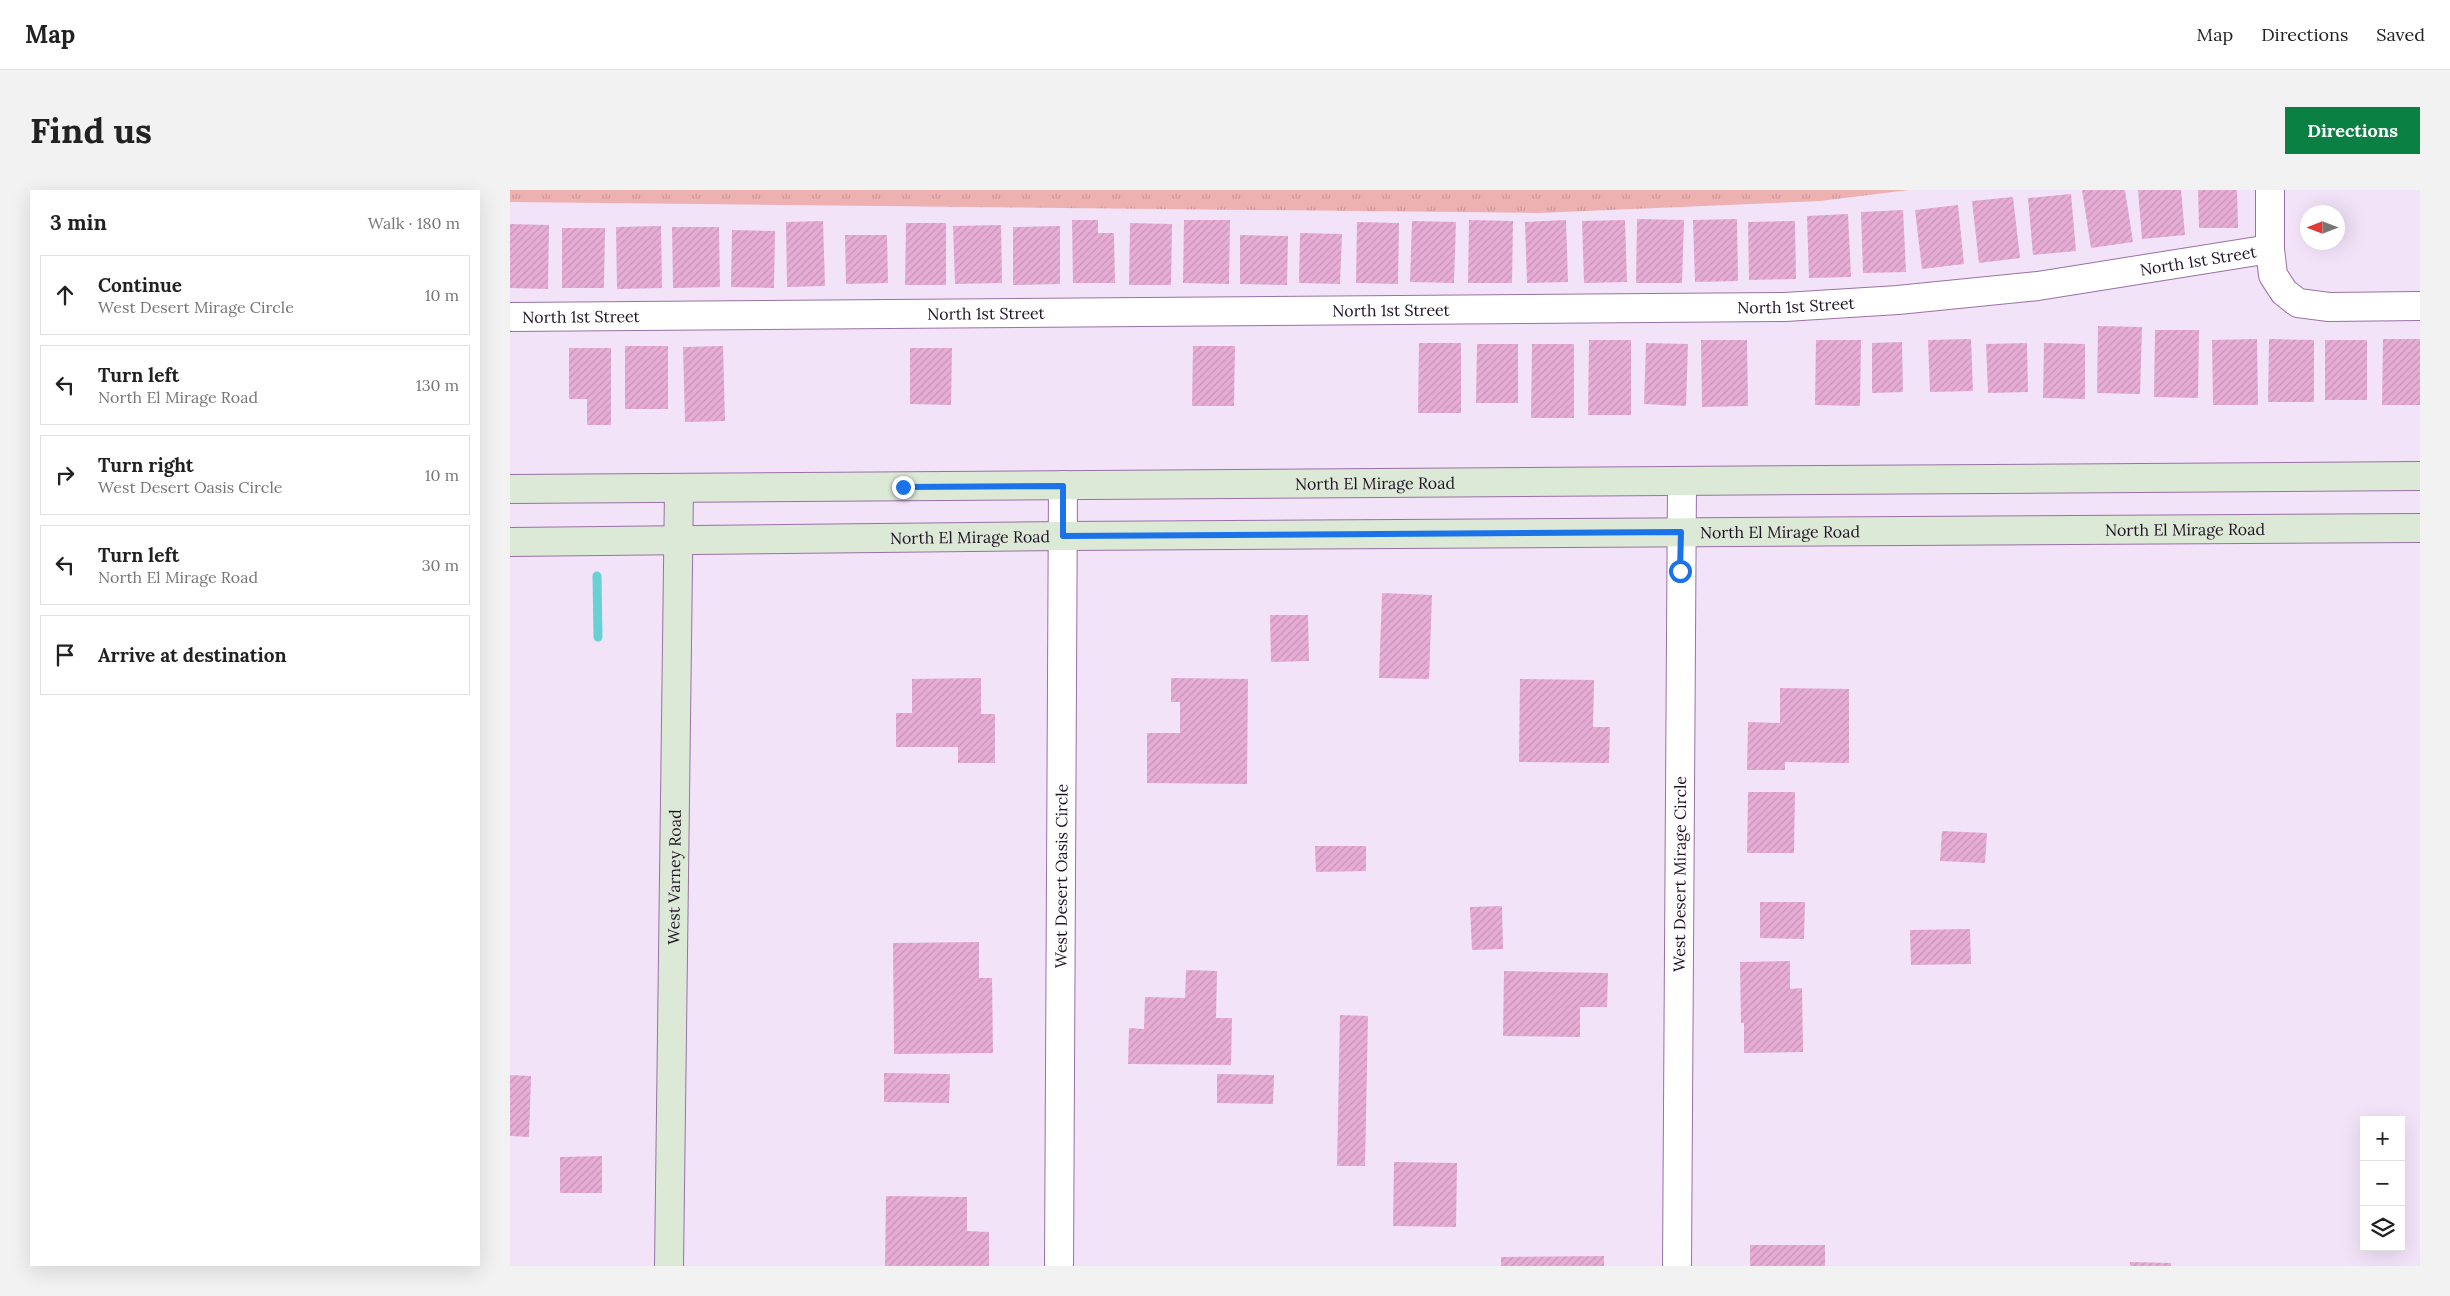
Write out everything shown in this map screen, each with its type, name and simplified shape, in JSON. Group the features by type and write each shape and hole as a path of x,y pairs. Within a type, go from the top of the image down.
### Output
{"main road":[{"name":"North El Mirage Road","path":"510,489 2420,476"},
{"name":"West Varney Road","path":"669,1266 670,1037 679,488"},
{"name":"North El Mirage Road","path":"510,542 1063,536 2420,528"}],"street":[{"path":"2270,190 2270,249 2273,275 2284,292 2298,303 2329,307 2420,306"},
{"name":"North 1st Street","path":"510,317 1785,307 1898,300 2038,286 2270,249"},
{"name":"West Desert Mirage Circle","path":"1677,1266 1682,481"},
{"name":"West Desert Oasis Circle","path":"1059,1266 1063,486"}],"green space":[{"path":"510,190 1909,190 1820,201 1539,213 510,202"}],"building":[{"path":"2082,190 2125,190 2133,242 2091,248"},
{"path":"2138,190 2181,190 2185,235 2142,239"},
{"path":"2198,190 2237,190 2238,228 2199,228"},
{"path":"2071,194 2076,251 2033,255 2028,198"},
{"path":"2013,197 2020,258 1979,263 1972,201"},
{"path":"1958,205 1964,264 1922,269 1915,210"},
{"path":"1903,210 1906,272 1863,273 1861,212"},
{"path":"1848,214 1851,277 1809,278 1807,216"},
{"path":"1637,219 1684,220 1682,283 1636,283"},
{"path":"1737,219 1738,281 1695,282 1693,220"},
{"path":"1072,220 1098,220 1098,233 1114,233 1115,283 1073,283"},
{"path":"1184,220 1230,220 1229,284 1183,283"},
{"path":"1469,220 1513,221 1512,283 1468,283"},
{"path":"1566,220 1568,282 1527,283 1525,222"},
{"path":"1625,220 1627,282 1584,283 1582,221"},
{"path":"823,221 825,286 787,287 786,222"},
{"path":"1412,221 1456,222 1454,283 1410,282"},
{"path":"1795,221 1796,279 1749,280 1748,222"},
{"path":"1357,222 1399,223 1398,284 1356,283"},
{"path":"906,223 946,223 946,285 905,285"},
{"path":"1130,223 1172,224 1171,285 1129,285"},
{"path":"510,224 549,225 548,289 510,288"},
{"path":"1001,225 1002,283 955,284 953,226"},
{"path":"661,226 662,288 617,289 616,227"},
{"path":"1060,226 1060,284 1013,285 1013,227"},
{"path":"672,227 719,227 720,287 673,288"},
{"path":"562,228 605,228 604,288 562,288"},
{"path":"732,230 775,231 774,288 731,287"},
{"path":"1300,233 1342,234 1340,284 1299,283"},
{"path":"845,235 887,235 888,283 846,284"},
{"path":"1240,235 1288,236 1287,285 1240,284"},
{"path":"2098,326 2142,327 2140,394 2097,393"},
{"path":"2155,330 2199,330 2198,398 2154,397"},
{"path":"1971,339 1973,391 1930,392 1928,340"},
{"path":"2257,339 2258,405 2213,405 2212,340"},
{"path":"2269,339 2314,340 2314,402 2268,402"},
{"path":"2383,339 2420,339 2420,405 2382,405"},
{"path":"1589,340 1631,340 1631,415 1588,415"},
{"path":"1701,340 1747,340 1748,406 1702,407"},
{"path":"1816,340 1861,340 1860,406 1815,405"},
{"path":"2325,340 2367,340 2367,400 2325,400"},
{"path":"1902,342 1903,392 1872,393 1872,343"},
{"path":"1419,343 1461,343 1461,413 1418,413"},
{"path":"1646,343 1688,344 1686,406 1644,404"},
{"path":"2027,343 2028,392 1988,393 1986,344"},
{"path":"2044,343 2085,344 2085,399 2043,398"},
{"path":"1477,344 1518,344 1518,403 1476,403"},
{"path":"1532,344 1574,344 1574,418 1531,418"},
{"path":"625,346 668,346 668,409 625,409"},
{"path":"723,346 725,421 685,422 683,347"},
{"path":"1193,346 1235,346 1234,406 1192,406"},
{"path":"569,348 611,348 611,425 587,425 587,399 569,399"},
{"path":"910,348 952,348 951,405 910,404"},
{"path":"1382,593 1432,595 1429,679 1379,678"},
{"path":"1270,615 1308,615 1309,661 1271,662"},
{"path":"981,678 981,714 995,714 995,763 958,763 958,747 896,747 896,713 912,713 912,679"},
{"path":"1171,678 1248,679 1247,784 1147,783 1147,733 1180,733 1180,702 1171,702"},
{"path":"1520,679 1594,680 1593,727 1610,727 1609,763 1519,762"},
{"path":"1780,688 1849,689 1849,763 1785,762 1785,770 1747,770 1748,722 1780,723"},
{"path":"1748,792 1795,792 1794,853 1747,853"},
{"path":"1942,831 1987,833 1985,863 1940,861"},
{"path":"1315,846 1366,846 1366,871 1316,872"},
{"path":"1760,902 1805,902 1804,939 1760,938"},
{"path":"1502,906 1503,949 1472,950 1470,907"},
{"path":"1970,929 1971,964 1911,965 1910,930"},
{"path":"979,942 979,978 992,978 993,1053 894,1054 893,943"},
{"path":"1790,961 1790,989 1802,988 1803,1052 1744,1053 1744,1023 1741,1023 1740,962"},
{"path":"1186,970 1217,971 1216,1018 1232,1018 1231,1065 1128,1064 1129,1028 1144,1029 1145,997 1185,998"},
{"path":"1504,971 1608,973 1607,1007 1580,1007 1580,1037 1503,1036"},
{"path":"1340,1015 1368,1016 1365,1166 1337,1166"},
{"path":"884,1073 950,1074 949,1103 884,1102"},
{"path":"1217,1074 1274,1075 1273,1104 1217,1103"},
{"path":"510,1075 531,1076 529,1137 510,1136"},
{"path":"602,1156 602,1193 560,1193 560,1157"},
{"path":"1394,1162 1457,1163 1456,1227 1393,1226"},
{"path":"886,1196 967,1197 967,1231 989,1232 989,1266 885,1266"},
{"path":"1750,1245 1825,1245 1825,1266 1750,1266"},
{"path":"1604,1256 1604,1266 1501,1266 1501,1257"},
{"path":"2130,1262 2171,1263 2171,1266 2130,1266"}],"waterway":[{"path":"597,576 598,637"}],"route":[{"path":"903,487 1063,486 1063,536 1681,532 1680,571"}]}
